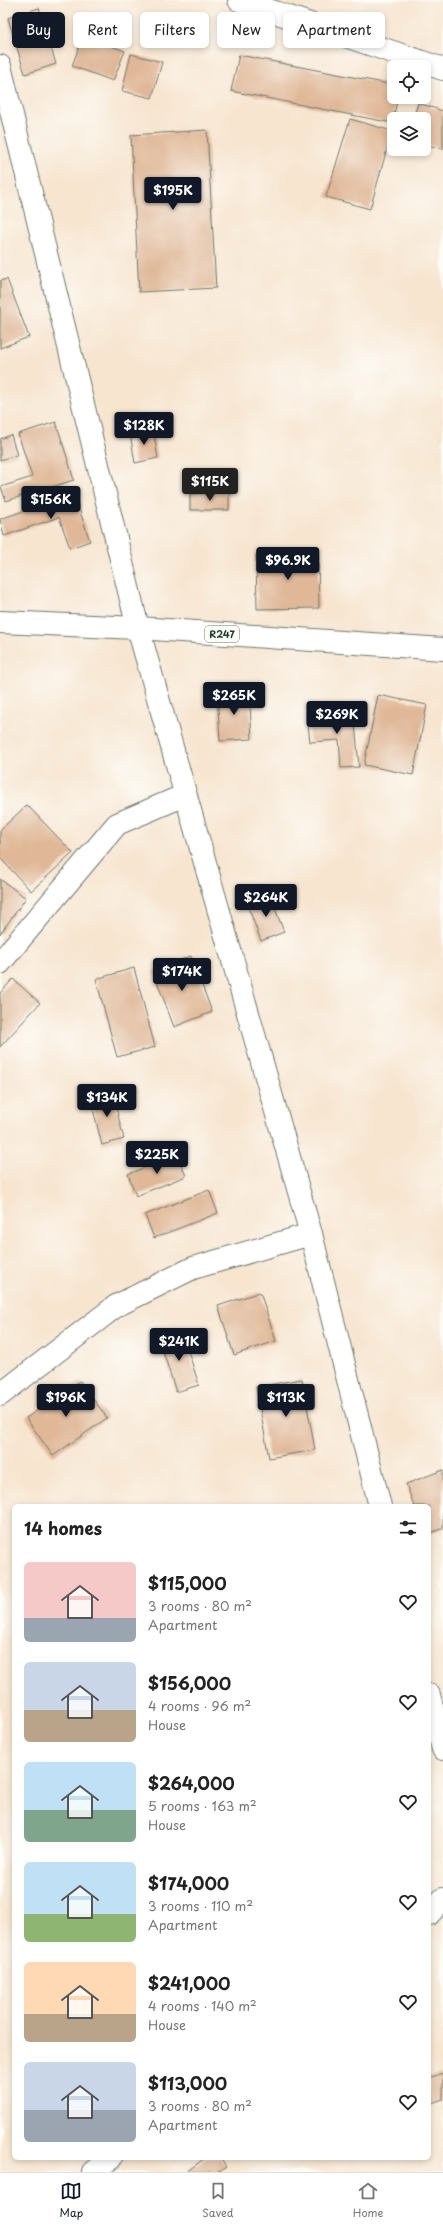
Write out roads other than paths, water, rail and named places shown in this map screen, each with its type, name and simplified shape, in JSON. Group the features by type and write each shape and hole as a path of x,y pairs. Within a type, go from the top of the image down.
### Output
{"street":[{"path":"239,0 443,68"},
{"path":"0,66 138,628 311,1234 379,1504"},
{"name":"R247","path":"0,622 138,628 443,649"},
{"path":"0,963 118,824 186,795"},
{"path":"0,1395 116,1306 193,1268 311,1234"},
{"path":"431,1703 443,1749"},
{"path":"431,1912 443,1899"},
{"path":"93,2172 108,2160"}]}
